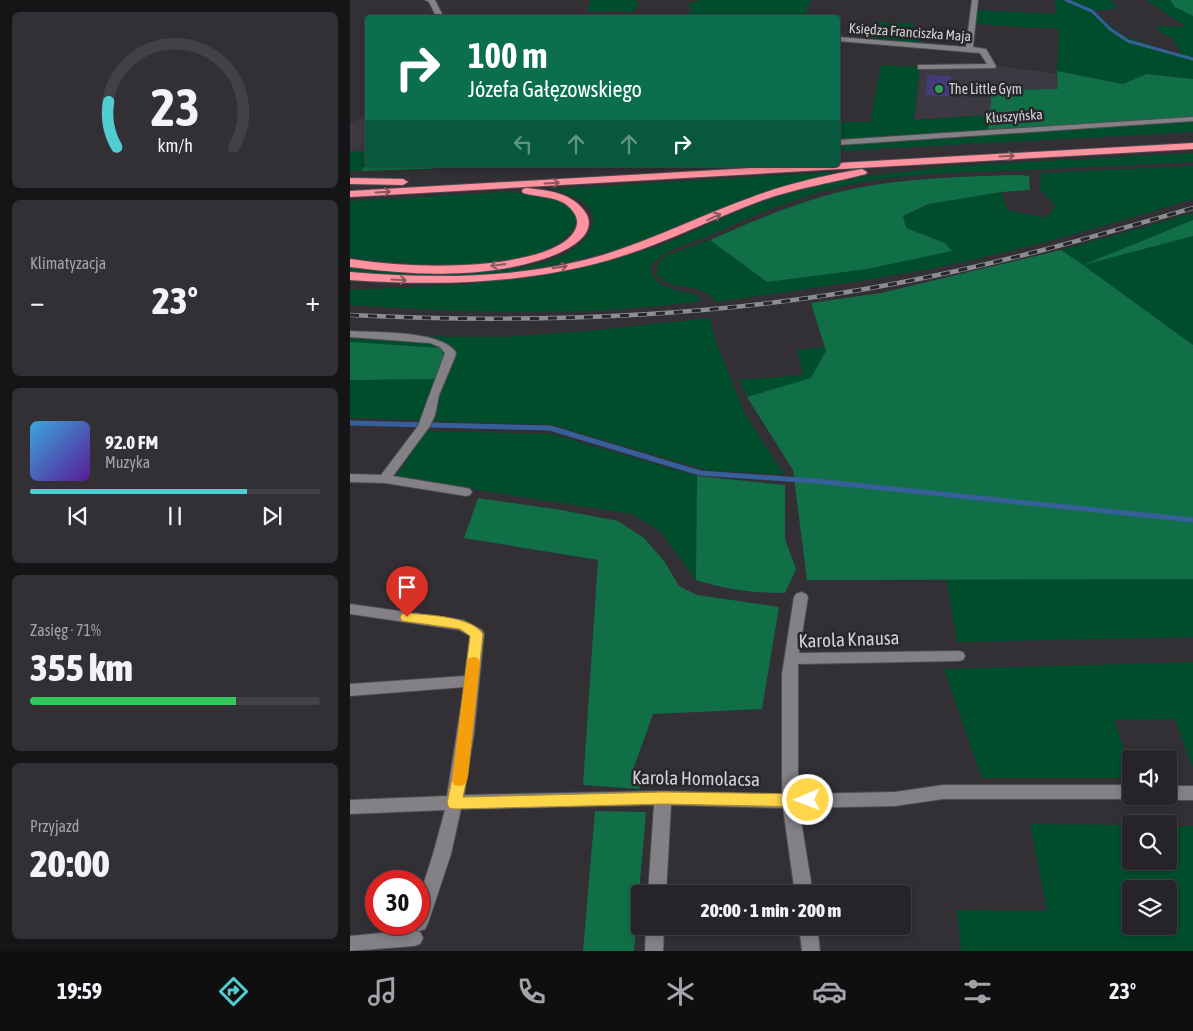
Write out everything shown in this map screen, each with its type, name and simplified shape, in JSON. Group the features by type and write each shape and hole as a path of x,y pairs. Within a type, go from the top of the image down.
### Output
{"highway":[{"path":"840,157 1193,137"},
{"path":"840,166 1193,146"},
{"path":"350,276 436,281 501,276 560,268 638,248 752,201 805,184 855,174 958,159"},
{"path":"350,185 661,167"},
{"path":"350,194 818,167"},
{"path":"350,181 403,182"},
{"path":"350,263 382,267 446,268 494,266 537,258 562,248 579,234 584,222 584,216 574,204 566,199 546,193 416,190"}],"street":[{"path":"428,0 432,1 439,15"},
{"path":"970,49 975,0"},
{"name":"Księdza Franciszka Maja","path":"840,39 970,49 983,52 992,66 921,68"},
{"name":"Kłuszyńska","path":"840,143 1193,119"},
{"path":"350,334 432,340 444,345 451,352 449,363 432,398 432,410 428,419 421,432 385,479"},
{"path":"350,478 385,479 466,492"},
{"path":"791,658 801,597"},
{"path":"350,609 463,625 476,634 472,681 455,803 448,833 430,890"},
{"name":"Karola Knausa","path":"803,885 790,801 789,674 791,658 958,656"},
{"path":"350,690 472,681"},
{"name":"Karola Homolacsa","path":"350,807 663,798 790,801 896,799 943,792 1122,792"},
{"path":"1177,792 1193,793"},
{"path":"658,885 663,798"},
{"path":"350,944 409,935"},
{"path":"654,951 655,935"},
{"path":"809,935 811,951"}],"shaded area":[{"path":"996,66 1058,74 1058,89 992,90 990,115 914,120 920,69 986,67 991,69 997,68"},
{"path":"365,117 365,151 350,152 350,123"}],"green space":[{"path":"591,0 636,0 636,2 640,2 632,12 587,11"},
{"path":"701,0 811,0 806,15 689,15 692,7 687,4"},
{"path":"1055,0 1111,0 1118,8 1095,11 1095,14 1124,36 1183,56 1172,38 1161,33 1156,26 1186,27 1146,0 1193,0 1193,79 1147,74 1123,84 1057,71 1059,29 976,24 977,10 1056,14"},
{"path":"1170,0 1193,0 1193,16 1175,7"},
{"path":"877,22 914,24 910,39 921,40 920,43 872,40"},
{"path":"881,65 920,67 914,120 990,115 988,130 840,142 840,122 870,122"},
{"path":"1057,71 1123,84 1147,74 1193,79 1193,117 988,130 992,90 1058,89"},
{"path":"1193,120 1193,132 840,151 840,144"},
{"path":"365,151 365,166 361,171 350,171 350,152"},
{"path":"1193,153 1193,162 919,175 856,183 802,197 669,251 650,268 656,280 668,288 697,295 701,301 614,310 526,312 350,305 350,290 470,284 555,273 613,260 664,244 745,208 790,192 845,179 952,166"},
{"path":"365,166 450,167 426,169 361,171"},
{"path":"1193,166 1193,199 1014,250 921,271 716,302 706,292 667,282 657,275 658,264 665,256 710,240 767,282 951,251 945,243 906,228 903,216 928,204 1002,192 1007,210 1046,218 1056,206 1040,190 1041,173"},
{"path":"832,172 832,174 784,186 723,207 628,246 578,260 526,270 474,276 422,277 350,273 350,267 402,271 493,270 537,264 556,258 573,249 586,237 591,229 593,219 591,212 583,202 552,189"},
{"path":"1029,176 1030,190 1002,192 928,204 903,216 906,228 945,243 952,251 867,269 767,282 710,240 798,204 851,189 924,179"},
{"path":"504,192 534,194 549,197 563,203 572,211 576,218 575,226 570,233 553,246 536,254 516,259 469,264 418,264 350,257 350,201"},
{"path":"1193,213 1193,220 1088,263 1193,236 1193,345 1061,250"},
{"path":"1193,220 1193,236 1083,265"},
{"path":"1061,250 1193,345 1193,579 807,580 793,470 747,397 811,378 826,351 811,303 881,293"},
{"path":"709,318 716,342 745,414 784,475 706,470 552,425 350,418 350,336 503,337 589,331"},
{"path":"350,342 441,348 444,358 434,379 350,380"},
{"path":"825,347 826,351 811,379 747,397 739,380 803,375 797,350"},
{"path":"427,431 552,434 697,476 696,580 660,531 632,514 395,477"},
{"path":"697,476 785,485 785,539 796,569 785,593 740,590 696,580"},
{"path":"478,498 561,510 618,521 644,538 664,561 679,586 697,595 779,607 762,709 653,714 634,767 640,789 583,785 598,560 464,538"},
{"path":"946,578 1193,579 1193,637 957,642"},
{"path":"1193,662 1193,769 1175,719 1114,720 1124,750 1122,750 1122,778 982,778 944,669"},
{"path":"595,811 646,812 640,885 631,885 631,935 635,935 634,951 583,951"},
{"path":"1030,824 1122,825 1122,870 1177,870 1177,826 1193,826 1193,951 961,951 957,910 1047,911"}],"building":[{"name":"The Little Gym","path":"927,75 951,76 951,97 926,95"}],"waterway":[{"path":"1066,0 1092,11 1110,29 1128,41 1193,59"},
{"path":"350,423 550,428 700,473 816,481 1193,520"}],"railway":[{"path":"350,315 486,319 555,318 623,316 758,304 893,284 969,268 1081,240 1193,208"}],"slow traffic":[{"path":"459,780 474,662"}],"place":[{"name":"The Little Gym","path":"939,89"}],"route":[{"path":"407,617 463,625 476,634 472,681 455,803 663,798 808,800"}]}
